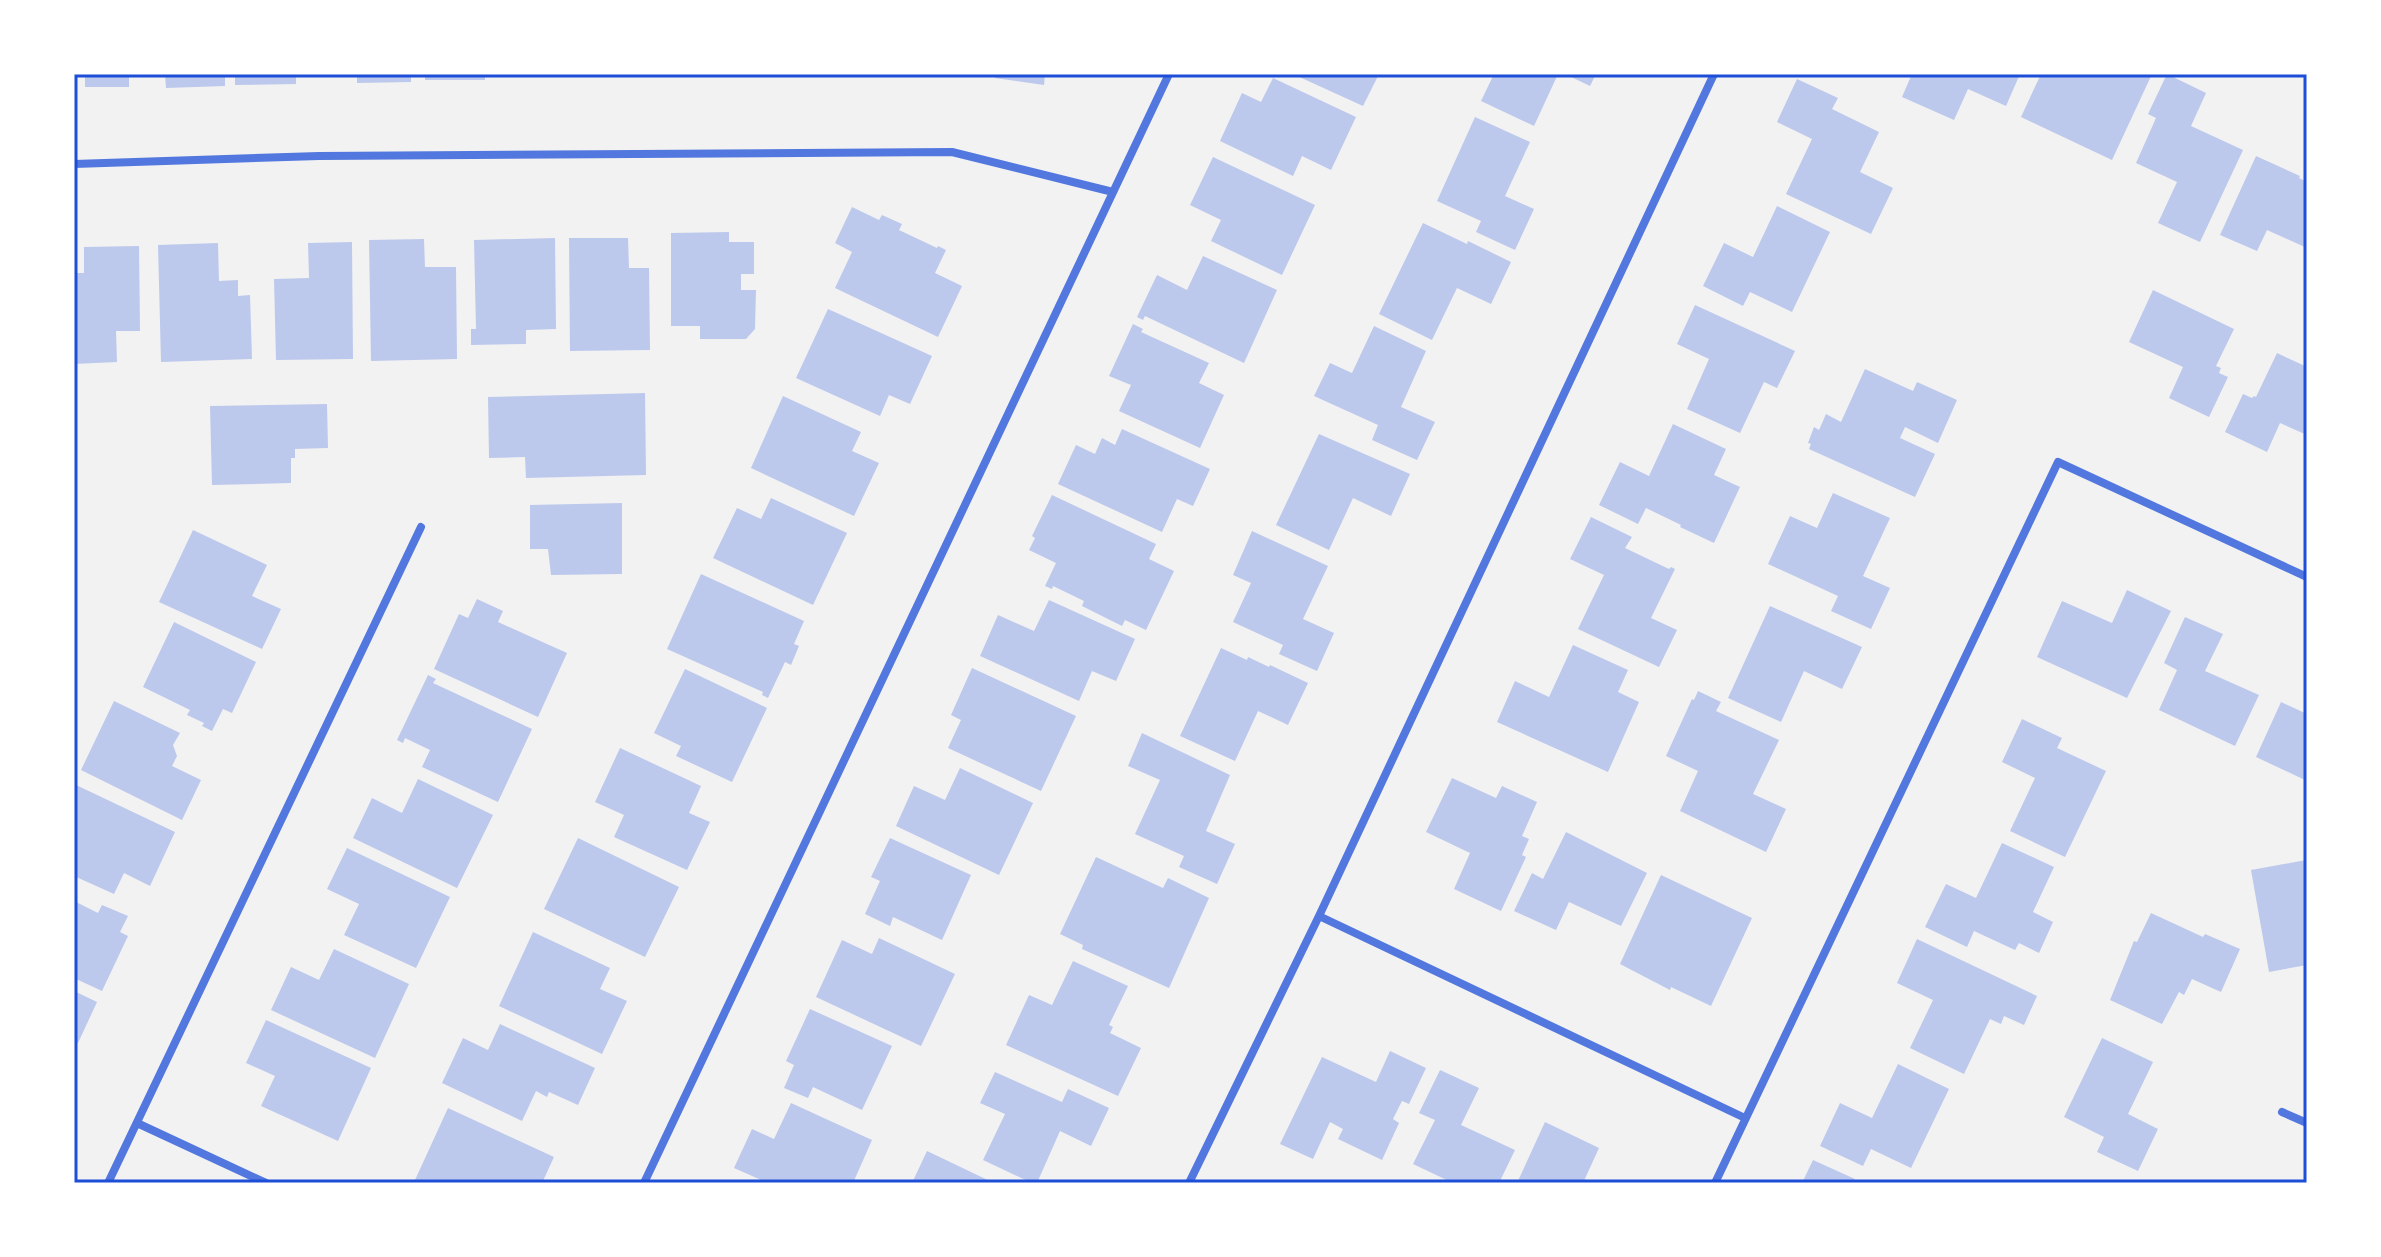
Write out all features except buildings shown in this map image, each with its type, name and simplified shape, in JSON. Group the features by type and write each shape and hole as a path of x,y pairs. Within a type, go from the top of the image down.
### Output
{"street":[{"path":"644,1183 1169,74"},
{"path":"1189,1183 1319,916 1714,74"},
{"path":"74,164 319,156 952,152 1113,192"},
{"path":"1715,1183 2058,462 2307,577"},
{"path":"108,1183 421,527"},
{"path":"1319,916 1745,1118"},
{"path":"2282,1112 2307,1123"},
{"path":"137,1123 266,1183"}]}
